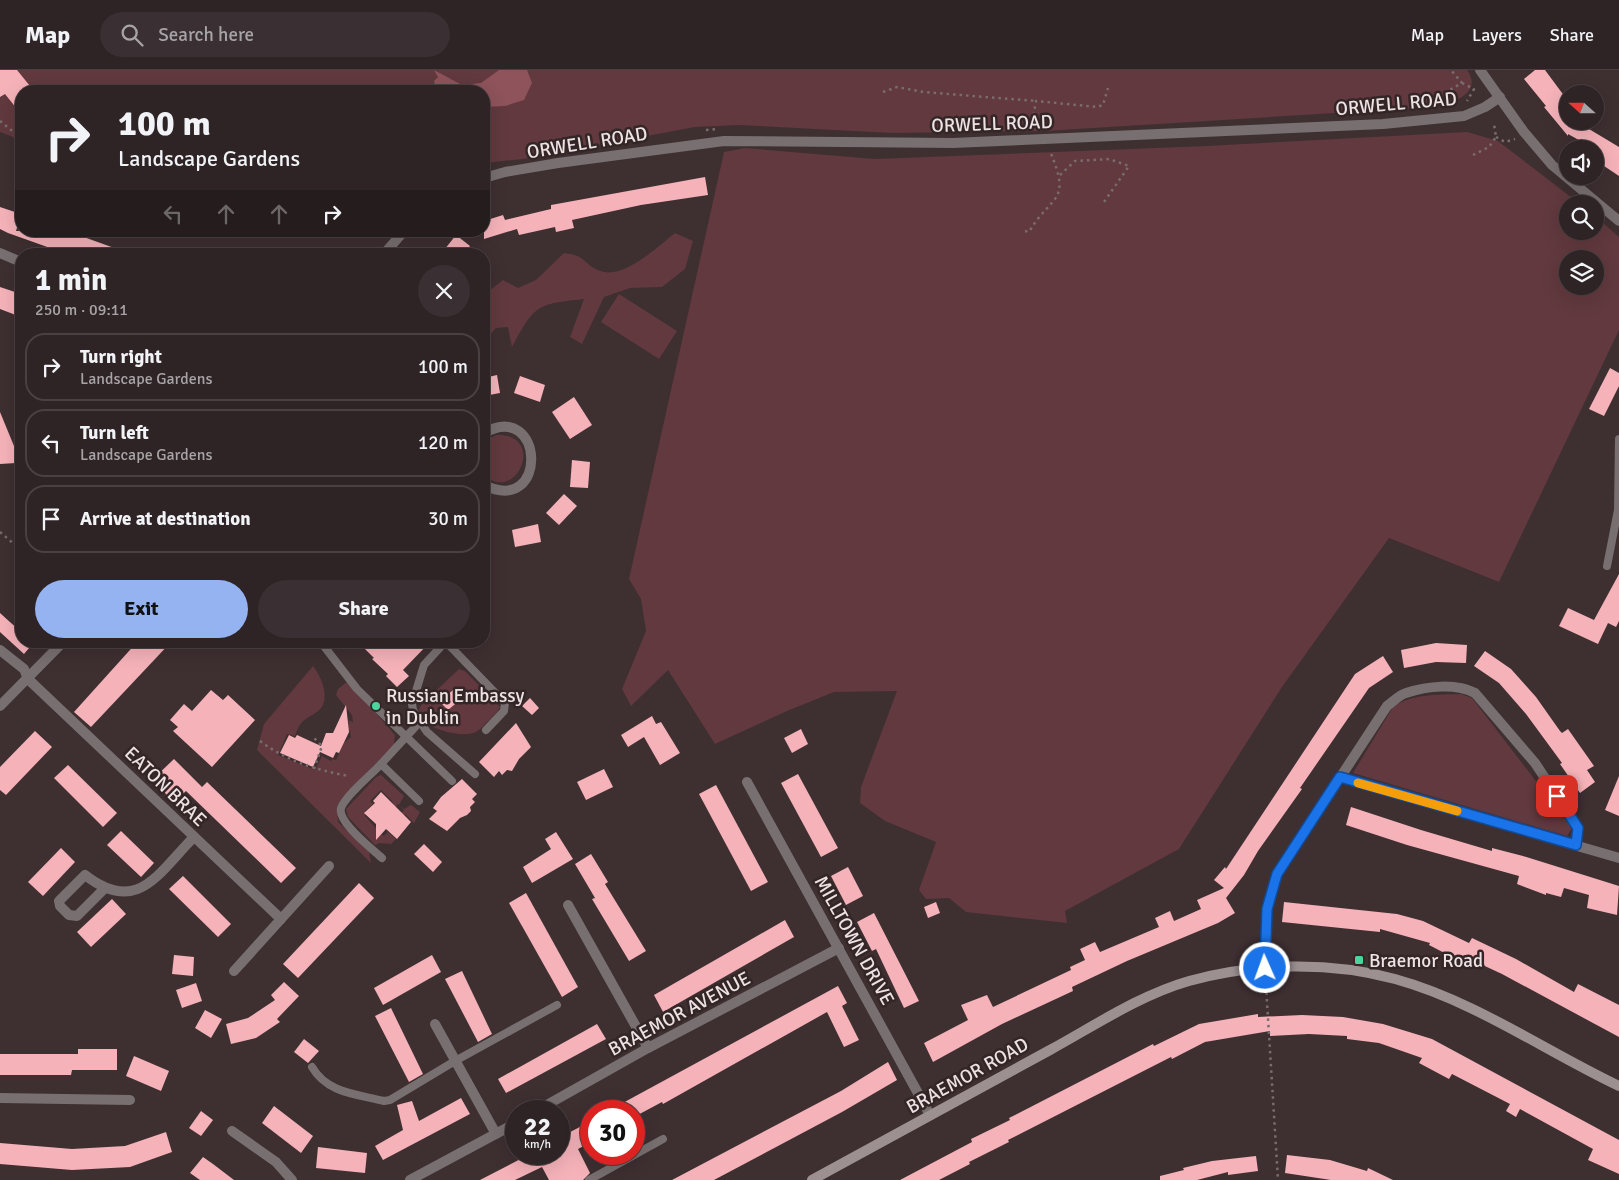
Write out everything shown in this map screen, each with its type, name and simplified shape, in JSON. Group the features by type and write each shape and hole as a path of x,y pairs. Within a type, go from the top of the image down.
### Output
{"main road":[{"name":"BRAEMOR ROAD","path":"812,1180 1158,993 1187,982 1215,975 1265,968 1344,970 1411,984 1460,1004 1619,1086"}],"street":[{"path":"1480,70 1552,165 1619,221"},
{"name":"ORWELL ROAD","path":"490,176 558,163 724,141 953,143 1440,119 1475,112 1500,97"},
{"path":"389,248 399,237"},
{"path":"0,253 15,259"},
{"path":"490,430 505,427 515,430 530,445 532,456 532,466 521,483 502,490 490,486"},
{"path":"0,706 57,648"},
{"name":"EATON BRAE","path":"0,650 24,669 28,678 282,919"},
{"path":"1265,968 1267,909 1277,874 1387,706 1404,693 1434,688 1464,687 1475,693 1536,764 1578,828 1576,845"},
{"path":"1340,777 1619,858"},
{"name":"MILLTOWN DRIVE","path":"747,782 930,1115"},
{"path":"105,888 77,916 69,915 60,906 59,901 85,876 105,888 122,893 133,892 145,887 194,837"},
{"path":"234,971 329,866"},
{"path":"568,905 648,1048"},
{"name":"BRAEMOR AVENUE","path":"556,1100 648,1048 839,948"},
{"path":"435,1024 496,1134"},
{"path":"0,1098 130,1100"},
{"path":"410,1180 505,1129"},
{"path":"232,1131 276,1162 292,1180"}],"lane":[{"path":"1607,566 1618,510 1619,439"},
{"path":"325,648 356,689 452,781"},
{"path":"440,648 424,665 412,704 413,710 428,732 475,774"},
{"path":"453,648 506,703 504,710 486,730"},
{"path":"382,858 344,822 341,813 344,803 382,764 417,725 419,720"},
{"path":"382,764 419,801"},
{"path":"312,1067 318,1078 328,1087 384,1101 390,1100 455,1061 557,1006"},
{"path":"589,1180 663,1139"}],"path":[{"path":"1439,96 1459,87 1462,83 1451,70"},
{"path":"883,92 897,87 923,92 1097,107 1103,105 1106,100 1108,88"},
{"path":"1029,140 1036,101"},
{"path":"0,121 15,133"},
{"path":"1473,155 1489,148 1496,137 1494,124"},
{"path":"1496,137 1505,142 1515,140"},
{"path":"1025,230 1029,232 1037,219 1053,204 1059,193 1060,175 1045,139"},
{"path":"1060,175 1075,161 1109,160 1129,166 1104,202"},
{"path":"0,532 15,545"},
{"path":"314,738 322,746 314,769"},
{"path":"260,740 277,753 314,769 349,776"},
{"path":"1266,986 1278,1180"}],"shaded area":[{"path":"0,70 1467,70 1471,78 1471,86 1462,97 1447,104 1432,107 1045,131 892,133 739,125 695,127 523,159 490,162 490,85 15,85 15,138 0,132"},
{"path":"434,70 462,85 435,85 434,81 438,77"},
{"path":"499,70 527,70 532,83 524,100 505,106 490,107 490,85 462,85 481,83"},
{"path":"1467,132 1498,141 1568,195 1559,195 1559,240 1604,240 1604,224 1619,237 1619,330 1499,582 1389,538 1282,687 1179,849 1065,911 1067,923 966,912 949,898 926,899 919,890 936,842 885,821 860,803 861,787 897,691 834,692 715,744 668,670 631,706 622,689 646,631 641,599 629,579 724,152 745,148 875,159 1206,146"},
{"path":"675,233 693,241 685,269 662,287 630,288 604,297 582,344 570,337 584,299 546,305 539,309 526,322 512,347 508,327 496,328 490,334 490,290 503,280 518,288 536,280 564,253 577,256 598,270 608,272 628,267 649,254"},
{"path":"619,294 677,331 659,359 601,322"},
{"path":"496,435 511,437 520,445 523,455 522,466 516,475 507,481 496,482 490,478 490,438"},
{"path":"313,666 324,688 324,701 318,711 301,723 295,736 287,734 278,755 315,770 322,756 331,761 332,759 336,760 344,743 351,737 350,731 346,729 349,723 347,720 353,722 352,715 336,695 338,689 348,681 395,735 394,745 342,798 337,807 338,822 369,852 371,863 257,750 264,724"},
{"path":"459,669 465,671 500,707 479,730 468,734 447,732 427,724 421,718 419,711 423,703"},
{"path":"1461,694 1472,698 1572,828 1567,836 1353,773 1393,707 1401,702 1417,697"},
{"path":"381,775 404,796 395,808 392,801 381,790 370,801 373,804 365,811 365,816 381,834 384,836 388,832 396,839 391,844 379,843 375,845 348,817 346,809 376,777"},
{"path":"399,805 404,809 411,805 420,812 414,823 405,814 401,818 399,816 404,810"}],"building":[{"path":"0,70 17,70 29,85 15,85 15,106 5,94 0,97"},
{"path":"1535,70 1545,70 1559,89 1559,125 1544,107 1546,106 1524,79"},
{"path":"1563,130 1591,130 1619,147 1619,176 1604,166 1604,140 1579,140 1568,134 1568,136"},
{"path":"705,177 708,195 641,205 572,220 574,228 556,232 555,227 519,235 517,229 484,239 484,237 490,237 490,219 503,215 505,220 551,209 551,205"},
{"path":"0,207 15,212 15,235 0,229"},
{"path":"19,237 84,237 114,248 50,248"},
{"path":"454,237 459,237 470,246 468,248 446,248"},
{"path":"0,287 15,292 15,315 0,309"},
{"path":"1610,368 1619,373 1619,386 1604,416 1589,409"},
{"path":"497,375 500,393 490,395 490,377"},
{"path":"520,376 545,385 540,402 514,393"},
{"path":"574,397 592,425 570,439 552,412"},
{"path":"0,412 14,446 15,463 0,464"},
{"path":"572,460 590,462 588,488 570,487"},
{"path":"564,494 577,506 559,525 546,513"},
{"path":"538,524 541,542 515,547 512,530"},
{"path":"1619,574 1619,621 1616,627 1608,623 1598,644 1559,626 1568,608 1594,620"},
{"path":"0,613 15,627 15,646 0,632"},
{"path":"1436,643 1467,645 1466,663 1436,662 1404,668 1401,650"},
{"path":"17,648 29,648 24,654"},
{"path":"132,648 165,648 91,727 74,712"},
{"path":"364,648 424,648 403,670 409,676 397,687 386,676 388,674 372,659 374,658"},
{"path":"1485,651 1511,669 1536,697 1562,733 1568,729 1594,766 1587,770 1595,782 1580,793 1560,764 1562,763 1526,714 1499,683 1474,666"},
{"path":"1383,656 1393,672 1369,688 1300,788 1302,789 1258,851 1244,875 1226,898 1235,913 1218,923 1127,961 1072,987 1073,991 1002,1024 933,1062 924,1043 968,1020 961,1005 987,995 993,1007 1071,970 1070,967 1085,960 1080,949 1095,942 1100,952 1159,927 1155,918 1170,911 1174,921 1201,909 1197,900 1224,888 1214,880 1225,867 1226,869 1355,674"},
{"path":"211,690 223,700 228,695 255,720 212,767 173,731 178,727 170,720 184,704 192,711"},
{"path":"453,690 461,699 448,710 440,702"},
{"path":"530,698 539,708 532,715 522,706"},
{"path":"346,705 349,732 339,753 336,752 333,758 320,752 313,767 280,753 289,735 295,738 297,735 321,746 326,733 333,733"},
{"path":"652,716 656,724 661,722 680,753 660,765 644,737 628,747 621,735"},
{"path":"516,723 531,747 519,759 512,771 507,770 502,775 499,771 494,777 479,762"},
{"path":"801,729 808,744 792,753 784,738"},
{"path":"35,731 52,747 6,795 0,790 0,767"},
{"path":"174,759 202,787 207,782 296,868 281,883 186,791 174,802 152,780"},
{"path":"68,765 117,813 103,827 54,778"},
{"path":"604,769 613,787 586,800 577,782"},
{"path":"798,774 838,848 821,857 781,783"},
{"path":"1619,776 1619,816 1605,810"},
{"path":"462,779 477,794 472,799 475,802 470,807 471,811 460,818 447,831 429,819 437,811 433,808 441,797"},
{"path":"716,785 768,882 751,891 699,794"},
{"path":"381,792 411,822 397,839 386,829 376,840 376,824 364,813 375,803 373,801"},
{"path":"1351,807 1492,851 1492,848 1523,856 1619,886 1617,915 1587,908 1589,895 1564,888 1561,897 1546,893 1546,895 1517,884 1519,876 1407,845 1346,825"},
{"path":"121,831 154,863 141,877 107,845"},
{"path":"556,832 573,859 532,883 523,867 551,849 545,839"},
{"path":"424,844 442,862 433,872 414,854"},
{"path":"61,848 75,862 43,896 28,882"},
{"path":"591,854 608,882 605,884 646,951 629,961 592,899 595,898 575,864"},
{"path":"848,867 863,896 846,905 831,876"},
{"path":"183,876 231,924 218,937 169,889"},
{"path":"359,883 374,898 298,978 283,964"},
{"path":"526,893 578,987 562,997 509,903"},
{"path":"112,899 126,914 91,947 77,932"},
{"path":"936,902 940,913 928,918 924,907"},
{"path":"1284,902 1397,914 1423,921 1469,943 1472,938 1516,959 1574,992 1578,984 1619,1005 1619,1037 1502,974 1461,955 1458,960 1429,945 1430,943 1380,929 1380,932 1282,922"},
{"path":"874,913 919,1001 904,1008 876,949 872,951 857,922"},
{"path":"785,920 794,937 663,1012 654,995"},
{"path":"174,955 194,957 193,976 172,974"},
{"path":"432,955 441,972 383,1005 374,988"},
{"path":"462,971 492,1034 478,1042 445,979"},
{"path":"284,982 299,996 277,1019 280,1022 256,1038 231,1044 226,1024 248,1018 275,1000 271,995"},
{"path":"196,983 202,1001 182,1008 176,990"},
{"path":"838,986 847,1003 842,1006 859,1040 844,1047 827,1012 663,1104 662,1102 645,1111 645,1100 628,1100"},
{"path":"391,1008 423,1074 409,1082 375,1016"},
{"path":"205,1010 222,1019 211,1038 195,1028"},
{"path":"1258,1014 1258,1017 1302,1015 1343,1017 1383,1024 1432,1039 1619,1140 1619,1174 1588,1160 1593,1149 1520,1109 1516,1117 1506,1111 1510,1104 1452,1074 1449,1079 1419,1063 1422,1058 1379,1043 1347,1039 1347,1036 1309,1034 1270,1036 1270,1031 1205,1042 1172,1059 1171,1057 1008,1140 1009,1142 969,1162 970,1164 939,1180 900,1180 972,1142 971,1139 1010,1120 1009,1118 1153,1044 1154,1046 1199,1024"},
{"path":"597,1024 606,1039 506,1093 498,1079"},
{"path":"304,1039 319,1051 308,1063 294,1052"},
{"path":"78,1049 117,1049 117,1070 72,1070 71,1075 0,1075 0,1054 78,1054"},
{"path":"134,1056 169,1071 161,1091 126,1076"},
{"path":"888,1062 897,1080 842,1112 714,1180 672,1180 841,1091"},
{"path":"461,1098 470,1114 383,1160 375,1146 403,1130 397,1105 412,1101 419,1121"},
{"path":"274,1106 313,1136 301,1153 262,1123"},
{"path":"201,1111 213,1120 201,1136 189,1128"},
{"path":"580,1127 580,1148 578,1149 580,1165 586,1165 590,1173 583,1180 549,1180 542,1167 515,1180 480,1180 509,1165 570,1165 570,1132"},
{"path":"166,1132 172,1152 130,1167 72,1170 0,1164 0,1143 72,1149 125,1146"},
{"path":"318,1147 367,1153 365,1173 316,1168"},
{"path":"1287,1155 1330,1160 1367,1171 1368,1168 1393,1180 1331,1180 1285,1173"},
{"path":"1256,1156 1258,1171 1228,1175 1228,1172 1197,1180 1160,1180 1160,1176 1184,1170 1183,1168 1212,1161"},
{"path":"203,1157 234,1180 200,1180 190,1173"}],"slow traffic":[{"path":"1358,783 1457,811"}],"place":[{"name":"Russian Embassy in Dublin","path":"376,706"},
{"name":"Braemor Road","path":"1359,960"}],"route":[{"path":"1265,968 1264,941 1267,909 1277,874 1340,777 1576,845 1578,828 1557,796"}]}
